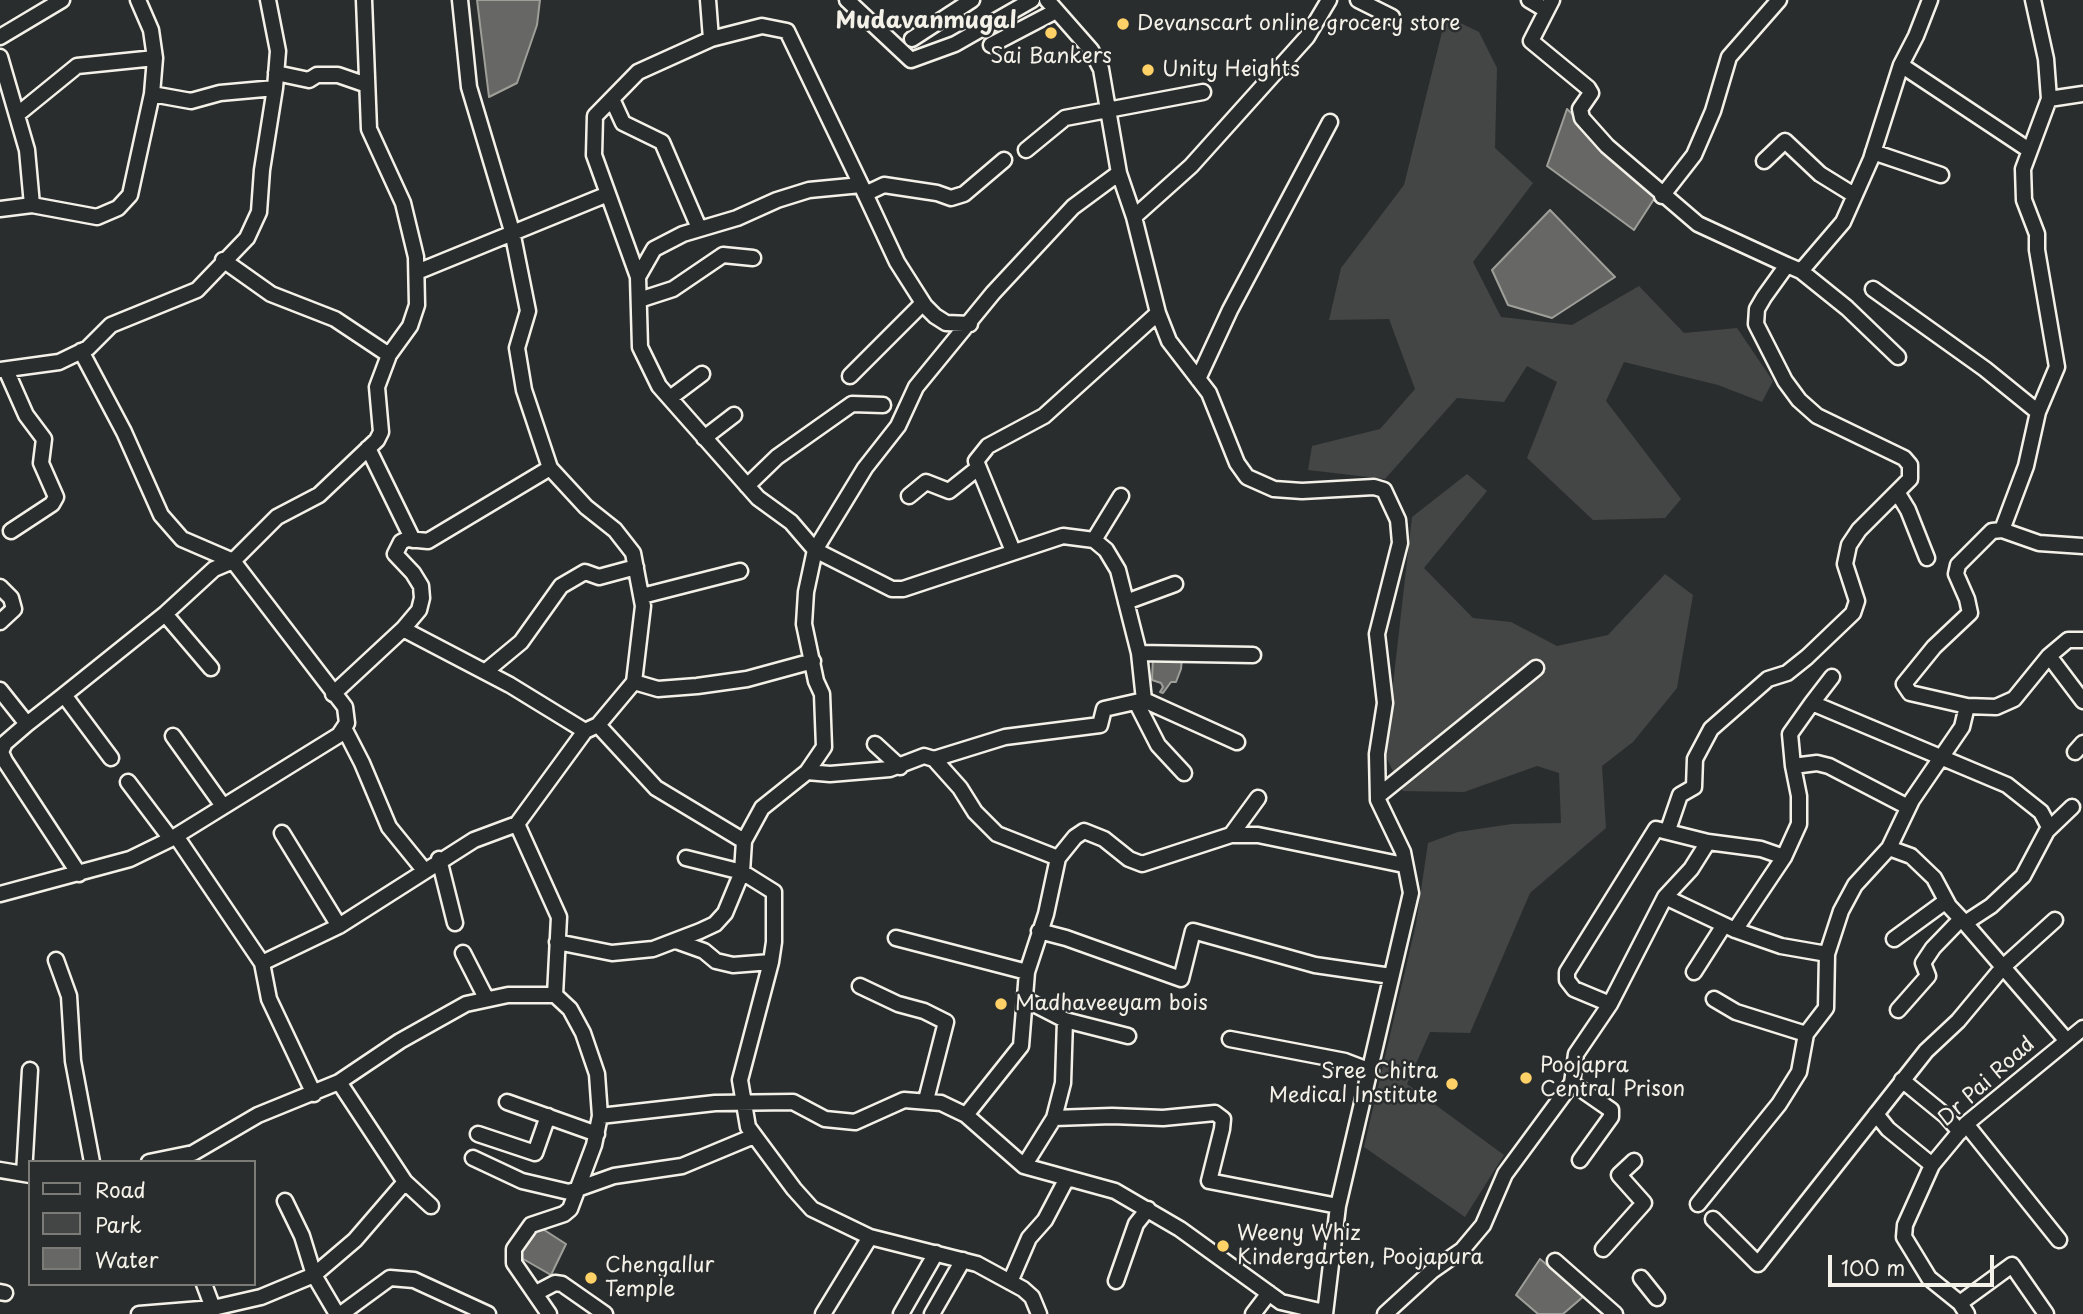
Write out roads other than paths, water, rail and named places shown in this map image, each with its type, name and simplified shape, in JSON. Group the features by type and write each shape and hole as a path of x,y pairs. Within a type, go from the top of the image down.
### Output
{"street":[{"path":"0,37 62,0"},
{"path":"0,209 32,205 97,217 118,208 130,195 152,94 155,58 151,30 138,0"},
{"path":"11,531 52,504 55,497 41,463 44,439 26,415 3,371 59,362 81,351 111,325 197,290 247,238 260,212 262,170 278,51 268,0"},
{"path":"79,874 1,752 5,743 165,614 214,569 233,561 276,517 319,495 381,432 377,387 389,355 410,326 417,305 417,272 404,203 369,128 364,0"},
{"path":"262,963 339,926 439,859 474,840 517,824 591,728 634,682 640,654 642,596 633,553 615,530 586,508 550,468 522,380 517,348 528,311 512,231 469,87 460,0"},
{"path":"708,0 711,39"},
{"path":"847,0 911,60 954,44 1032,0"},
{"path":"912,39 972,0"},
{"path":"1134,217 1200,156 1307,37 1329,0"},
{"path":"1358,0 1392,17"},
{"path":"1529,0 1549,5 1531,36 1533,45 1583,82 1591,93 1580,109 1582,118 1607,146 1662,196 1698,224 1794,268 1847,308 1898,357"},
{"path":"1662,196 1694,155 1713,111 1729,57 1767,18 1779,0"},
{"path":"1668,830 1680,795 1694,787 1695,759 1711,729 1768,679 1787,673 1807,657 1853,613 1857,601 1845,564 1849,545 1910,479 1909,462 1817,416 1785,381 1756,324 1757,309 1764,297 1843,222 1873,152 1900,65 1916,36 1930,0"},
{"path":"2002,530 2026,466 2038,412 2057,367 2037,234 2024,200 2023,169 2049,99 2046,59 2033,0"},
{"path":"600,1116 715,1103 793,1102 825,1119 855,1122 904,1100 926,1100 966,1115 1024,1166 1066,1180 1094,1183 1148,1209 1281,1302 1324,1313 1338,1206 1411,893 1404,865 1404,852 1378,796 1377,754 1385,704 1377,634 1400,542 1393,506 1384,491 1374,487 1302,491 1274,489 1247,477 1237,463 1209,393 1169,341 1158,313 1134,217 1119,173 1101,69 1091,50 1051,5 991,44"},
{"path":"970,324 946,323 934,317 897,262 787,31 762,26 711,39 638,72 595,116 594,155 638,277 640,347 659,386 747,486 758,498 792,522 815,551 892,589 903,589 1063,536 1094,540 1106,550 1118,570 1139,653 1140,701 1157,745 1184,773"},
{"path":"0,57 6,95 18,114 27,149 32,205"},
{"path":"18,114 77,66 155,58"},
{"path":"1900,65 2029,150"},
{"path":"276,73 309,80 317,75 338,75 367,85"},
{"path":"152,94 191,101 220,93 275,88"},
{"path":"1026,150 1065,118 1203,92"},
{"path":"2049,99 2083,94"},
{"path":"612,99 623,123 662,142 699,228"},
{"path":"1198,379 1230,310 1330,122"},
{"path":"1764,161 1786,141 1820,174 1854,195"},
{"path":"1873,152 1941,175"},
{"path":"638,277 654,249 699,228 737,218 777,200 809,190 863,189 884,185 937,193 951,198 964,194 1004,160"},
{"path":"557,942 612,953 653,949 715,924 725,913 742,872 744,841 762,807 807,772 824,747 824,706 804,624 806,592 815,551 865,468 898,426 916,387 993,293 1073,207 1119,173"},
{"path":"417,272 608,194"},
{"path":"639,300 673,289 723,255 753,258"},
{"path":"223,260 271,294 335,319 389,355"},
{"path":"1873,289 1985,369 2038,412"},
{"path":"850,376 923,303"},
{"path":"1013,551 976,461 988,446 1044,416 1158,313"},
{"path":"0,894 130,859 174,838 339,735 348,716 345,707 333,694 302,647 233,561 206,547 182,539 161,515 124,432 81,351"},
{"path":"670,398 702,374"},
{"path":"747,486 777,457 852,404 883,405"},
{"path":"704,438 734,415"},
{"path":"368,448 413,540"},
{"path":"333,694 403,629 419,610 421,586 396,554 401,542 428,541 550,468"},
{"path":"909,496 926,482 949,491 978,468"},
{"path":"1897,492 1908,510 1927,558"},
{"path":"1094,540 1121,496"},
{"path":"2083,546 2039,543 2002,530 1992,531 1979,540 1958,565 1956,575 1967,598 1970,613 1934,647 1904,684 1910,693 1967,706 1996,706 2014,699 2049,656 2068,640 2083,640"},
{"path":"486,671 522,642 561,586 585,572 599,577 636,567"},
{"path":"642,596 740,571"},
{"path":"1126,602 1175,584"},
{"path":"0,587 10,598 14,609 0,622"},
{"path":"165,614 211,668"},
{"path":"403,629 591,728 656,788 744,841"},
{"path":"1139,653 1253,655"},
{"path":"2049,656 2083,701"},
{"path":"634,682 659,689 697,686 747,679 813,660"},
{"path":"1378,796 1536,668"},
{"path":"1694,972 1784,857 1799,824 1799,796 1790,734 1832,677"},
{"path":"0,690 27,724"},
{"path":"64,695 111,758"},
{"path":"934,759 1005,737 1082,730 1100,725 1104,709 1140,701 1237,742"},
{"path":"1812,703 2007,785 2048,820 2048,830"},
{"path":"1698,1205 1779,1104 1799,1072 1806,1034 1826,1008 1827,954 1841,911 1855,885 1889,848 1908,807 1962,727 1967,706"},
{"path":"344,728 389,827 424,870"},
{"path":"173,736 223,806"},
{"path":"875,744 900,768"},
{"path":"807,772 830,774 900,768 924,756 934,759 960,788 975,812 997,834 1058,858"},
{"path":"1793,766 1817,763 1829,766 1908,807"},
{"path":"128,782 174,838 262,963 269,999 314,1094"},
{"path":"1231,835 1258,798"},
{"path":"1898,1010 1928,976 1923,963 1933,948 1963,921 1991,906 2024,876 2048,830 2072,807"},
{"path":"517,824 559,917 555,995"},
{"path":"1610,1004 1574,989 1567,980 1567,972 1656,829 1708,842 1761,849 1784,857"},
{"path":"966,1115 999,1079 1021,1046 1027,972 1058,858 1075,836 1084,831 1104,839 1129,859 1142,864 1231,835 1258,835 1404,865"},
{"path":"282,833 339,926"},
{"path":"1385,1314 1432,1271 1462,1250 1483,1225 1505,1174 1572,1083 1576,1054 1610,1004 1665,897 1691,869 1708,842"},
{"path":"1889,848 1911,856 1934,878 1946,901 2067,1041"},
{"path":"686,858 742,872 774,891 774,942 771,962 740,1080 741,1103 748,1127 754,1136 812,1209 870,1237 977,1264 1032,1297 1039,1314"},
{"path":"439,859 455,923"},
{"path":"1665,897 1730,928 1781,946 1827,954"},
{"path":"1895,939 1946,901"},
{"path":"1713,1219 1758,1264 1902,1080 2003,968 2055,920"},
{"path":"1039,931 1066,937 1181,979 1193,931 1315,965 1391,976"},
{"path":"896,938 1027,972"},
{"path":"676,941 704,951 716,961 733,965 771,962"},
{"path":"463,953 486,998"},
{"path":"55,960 69,996 73,1061 92,1160"},
{"path":"860,986 946,1022 926,1100"},
{"path":"162,1160 193,1153 258,1115 339,1082 440,1018 486,998 555,995 570,1009 583,1033 597,1074 600,1116 597,1134 570,1209 564,1214 531,1225 514,1250 514,1263 549,1314"},
{"path":"1714,999 1736,1012 1806,1034"},
{"path":"1026,1000 1065,1020 1128,1036"},
{"path":"1024,1166 1054,1118 1063,1083 1065,1020"},
{"name":"Dr Pai Road","path":"1964,1309 1929,1278 1904,1237 1905,1225 1932,1165 1963,1128 2083,1028"},
{"path":"1230,1039 1345,1061 1371,1071"},
{"path":"0,1170 27,1174 30,1070"},
{"path":"1902,1080 1963,1128 2059,1240"},
{"path":"339,1082 404,1182 431,1206"},
{"path":"1572,1083 1611,1110 1611,1117 1580,1160"},
{"path":"507,1102 597,1134"},
{"path":"1054,1118 1163,1118 1215,1113 1223,1119 1209,1181 1338,1206"},
{"path":"1876,1114 1888,1129 1932,1165"},
{"path":"478,1134 535,1153 548,1116"},
{"path":"473,1158 522,1181 569,1192 614,1176 682,1166 754,1136"},
{"path":"1603,1249 1644,1203 1619,1175 1634,1161"},
{"path":"1010,1282 1030,1237 1045,1220 1066,1180"},
{"path":"139,1314 213,1308 261,1297 314,1275 355,1240 404,1182"},
{"path":"285,1201 302,1237 314,1275 339,1314 390,1278 414,1280 488,1314"},
{"path":"1115,1281 1136,1224 1148,1209"},
{"path":"823,1314 870,1237"},
{"path":"901,1314 936,1253"},
{"path":"932,1314 963,1260"},
{"path":"1555,1261 1615,1314"},
{"path":"1964,1309 2012,1265 2046,1314"},
{"path":"1641,1278 1657,1298"},
{"path":"536,1293 555,1283 562,1284 605,1314"},
{"path":"205,1286 213,1308"},
{"path":"1253,1314 1269,1293"}],"water":[{"path":"477,0 540,0 537,25 517,83 489,97"},
{"path":"1567,109 1656,196 1634,230 1547,166"},
{"path":"1550,210 1615,277 1552,318 1508,305 1492,270"},
{"path":"1172,645 1182,658 1181,669 1176,682 1171,682 1163,693 1160,692 1163,687 1161,683 1152,680 1153,656 1157,648"},
{"path":"538,1226 566,1244 551,1275 518,1256"},
{"path":"1540,1259 1584,1296 1563,1314 1538,1314 1516,1295"}],"place":[{"name":"Devanscart online grocery store","path":"1123,24"},
{"name":"Sai Bankers","path":"1051,33"},
{"name":"Unity Heights","path":"1148,70"},
{"name":"Madhaveeyam bois","path":"1001,1004"},
{"name":"Poojapra Central Prison","path":"1526,1078"},
{"name":"Sree Chitra Medical Institute","path":"1452,1084"},
{"name":"Weeny Whiz Kindergarten, Poojapura","path":"1223,1246"},
{"name":"Chengallur Temple","path":"591,1278"}],"district":[{"name":"Mudavanmugal","path":"926,22"}]}
